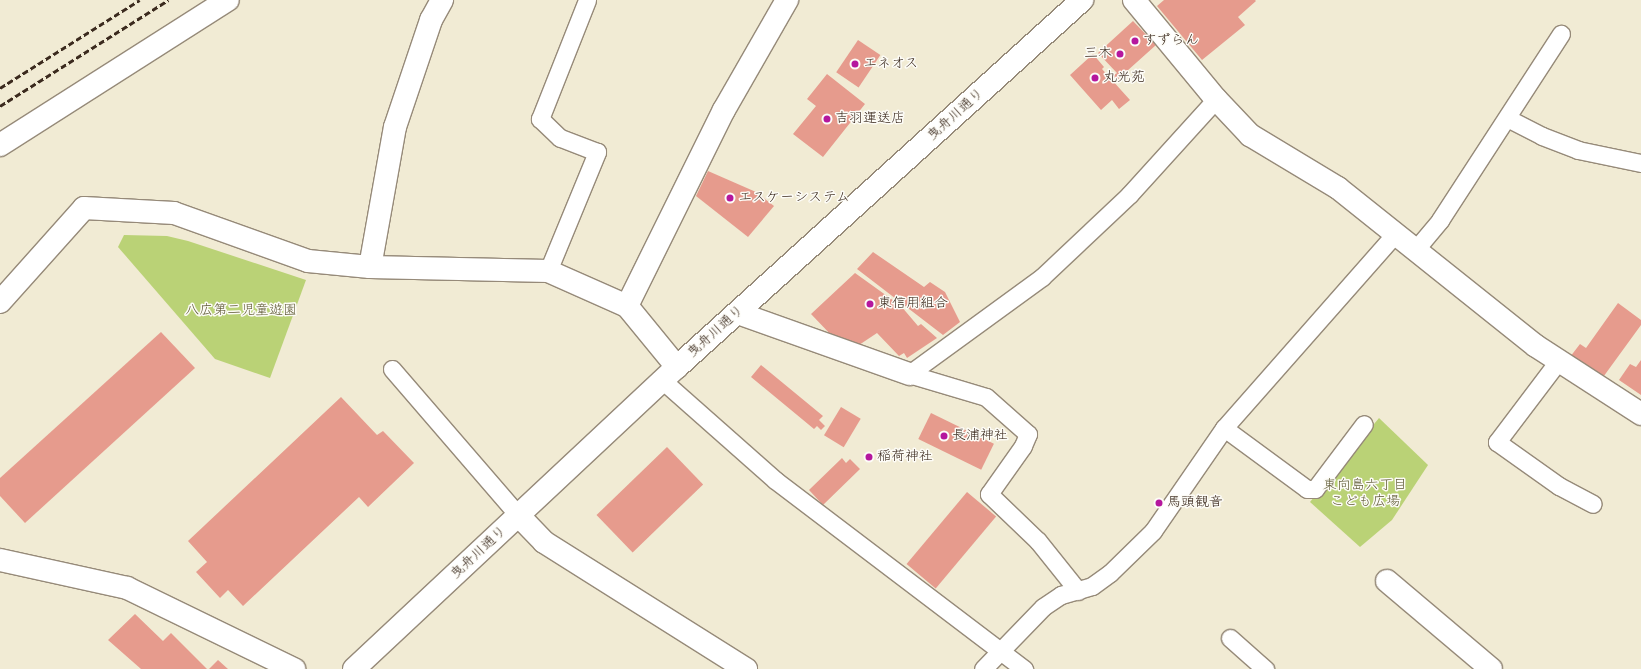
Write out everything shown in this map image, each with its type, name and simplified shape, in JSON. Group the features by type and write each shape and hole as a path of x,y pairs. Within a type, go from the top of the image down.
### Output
{"street":[{"path":"0,145 228,0"},
{"path":"370,266 395,128 431,20 442,0"},
{"path":"627,306 724,110 787,0"},
{"name":"曳舟川通り","path":"354,669 520,516 670,373 1082,0"},
{"path":"1134,0 1216,99 1250,135 1338,188 1536,346 1641,414"},
{"path":"0,302 84,208 174,213 308,262 370,266 548,272 627,306 670,373"},
{"path":"738,313 908,374"},
{"path":"520,516 549,546 746,669"},
{"path":"0,560 127,588 294,669"},
{"path":"1387,581 1491,669"}],"lane":[{"path":"548,272 597,152 560,138 540,119 587,0"},
{"path":"1416,249 1440,220 1561,34"},
{"path":"908,374 1042,278 1129,195 1216,99"},
{"path":"1507,118 1542,136 1578,150 1641,163"},
{"path":"983,669 999,650 1043,607 1061,595 1092,586 1110,573 1153,531 1224,428 1396,233"},
{"path":"1559,360 1497,442 1559,486 1593,504"},
{"path":"392,369 520,516"},
{"path":"670,373 775,480 1024,669"},
{"path":"908,374 986,397 1028,434 1023,446 990,494 1038,541 1078,591"},
{"path":"1224,428 1307,489 1315,489 1364,424"},
{"path":"1230,638 1265,669"}],"green space":[{"name":"八広第二児童遊園","path":"124,235 167,236 188,241 306,280 270,378 215,359 118,247"},
{"name":"東向島六丁目 こども広場","path":"1379,418 1428,465 1392,520 1360,547 1310,502"}],"building":[{"path":"1164,0 1256,1 1238,17 1245,25 1202,60 1157,6"},
{"path":"1133,21 1156,45 1117,80 1113,76 1117,73 1098,53"},
{"path":"858,40 880,55 859,87 836,72"},
{"path":"1093,54 1104,67 1102,69 1130,100 1119,109 1112,100 1101,110 1070,75"},
{"path":"827,74 865,104 823,157 793,134 816,106 807,99"},
{"path":"708,171 756,192 774,206 748,237 696,196"},
{"path":"873,252 924,287 930,282 945,292 960,322 943,335 857,269"},
{"path":"855,273 901,306 918,326 921,324 937,338 907,358 904,353 899,356 877,333 859,345 834,338 811,314"},
{"path":"1618,303 1641,320 1641,325 1601,380 1570,357 1580,344 1586,348"},
{"path":"161,332 195,368 25,523 0,496 0,478"},
{"path":"1641,360 1641,395 1619,380 1630,364 1636,367"},
{"path":"761,365 823,416 819,420 825,426 821,430 817,426 814,429 751,377"},
{"path":"341,397 377,435 383,431 414,463 368,507 359,497 243,606 228,590 220,598 196,572 207,562 188,541"},
{"path":"841,407 861,419 844,447 824,435"},
{"path":"931,413 994,444 981,470 918,439"},
{"path":"667,447 703,484 633,552 597,515"},
{"path":"842,458 846,463 850,459 860,469 823,505 809,490"},
{"path":"967,492 996,516 936,588 907,564"},
{"path":"135,614 163,641 171,633 207,669 141,669 108,640"},
{"path":"218,660 228,669 209,669"}],"railway":[{"path":"0,88 140,0"},
{"path":"0,106 168,0"}],"place":[{"name":"すずらん","path":"1135,41"},
{"name":"三木","path":"1120,54"},
{"name":"エネオス","path":"855,64"},
{"name":"丸光苑","path":"1095,78"},
{"name":"吉羽運送店","path":"827,119"},
{"name":"エスケーシステム","path":"730,198"},
{"name":"東信用組合","path":"870,304"},
{"name":"長浦神社","path":"944,436"},
{"name":"稲荷神社","path":"869,457"},
{"name":"馬頭観音","path":"1159,503"}]}
